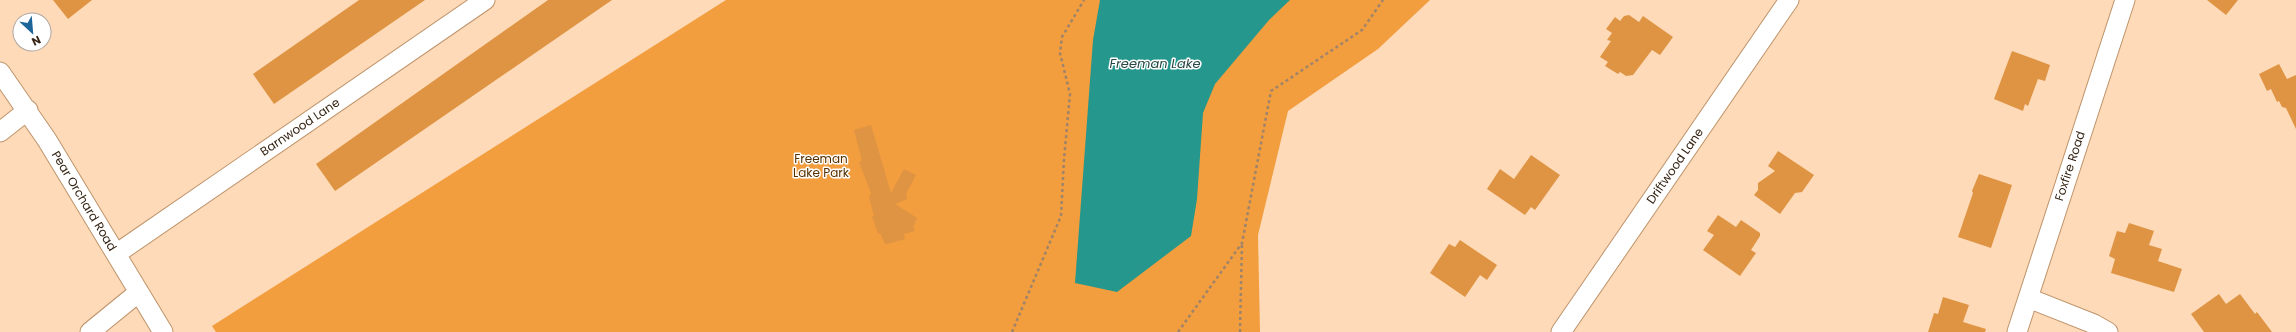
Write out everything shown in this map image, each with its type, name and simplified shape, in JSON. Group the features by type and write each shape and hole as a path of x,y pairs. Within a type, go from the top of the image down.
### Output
{"street":[{"name":"Barnwood Lane","path":"116,254 485,0"},
{"name":"Driftwood Lane","path":"1561,332 1789,0"},
{"name":"Foxfire Road","path":"2017,332 2125,0"},
{"name":"Pear Orchard Road","path":"0,72 28,110 163,332"},
{"path":"0,132 28,110"},
{"path":"90,332 139,292"},
{"path":"2028,298 2094,324 2108,332"}],"path":[{"path":"1012,332 1061,216 1064,159 1070,94 1060,53 1062,37 1084,0"},
{"path":"1240,332 1242,243 1271,91 1362,30 1383,0"},
{"path":"1178,332 1242,243"}],"green space":[{"name":"Freeman Lake Park","path":"726,0 1430,0 1378,49 1288,111 1258,235 1260,332 216,332 212,326"}],"water":[{"name":"Freeman Lake","path":"1100,0 1290,0 1269,20 1215,84 1203,113 1197,199 1191,236 1117,292 1075,283 1093,40"}],"building":[{"path":"53,0 92,0 68,19"},
{"path":"359,0 425,0 274,104 253,74"},
{"path":"548,0 612,0 335,191 316,164"},
{"path":"2207,0 2238,0 2226,15"},
{"path":"1629,15 1639,22 1643,16 1673,37 1660,55 1652,50 1633,75 1626,76 1620,72 1618,74 1605,66 1608,62 1600,57 1611,41 1607,40 1612,33 1606,29 1615,17 1620,21 1624,16"},
{"path":"2012,51 2050,65 2045,81 2038,79 2028,106 2025,104 2023,111 1994,99"},
{"path":"2279,64 2287,79 2296,75 2296,129 2286,108 2282,107 2279,101 2277,102 2271,89 2267,91 2259,74"},
{"path":"871,125 891,193 904,169 916,175 906,194 907,199 895,204 917,218 913,227 915,231 904,234 905,239 887,244 885,244 880,233 878,234 872,216 874,216 869,197 871,193 859,162 862,161 854,130"},
{"path":"1778,151 1814,175 1802,192 1795,193 1780,214 1754,195 1758,190 1758,183 1775,171 1768,166"},
{"path":"1531,155 1560,175 1535,210 1531,207 1525,215 1487,189 1500,169 1514,179"},
{"path":"1979,174 2012,185 1991,248 1958,237 1973,193 1972,191"},
{"path":"1718,215 1736,227 1741,220 1760,233 1760,236 1751,250 1756,253 1740,276 1703,250 1714,235 1707,231"},
{"path":"2129,223 2154,231 2149,245 2162,249 2158,261 2182,269 2174,292 2111,273 2115,259 2109,256 2117,231 2125,233"},
{"path":"1460,240 1497,265 1487,280 1480,275 1465,297 1430,273 1449,244 1455,247"},
{"path":"2219,294 2226,304 2240,294 2255,314 2257,312 2272,332 2204,332 2191,314"},
{"path":"1943,297 1969,305 1963,322 1986,329 1985,332 1928,332 1934,313 1938,314"}]}
